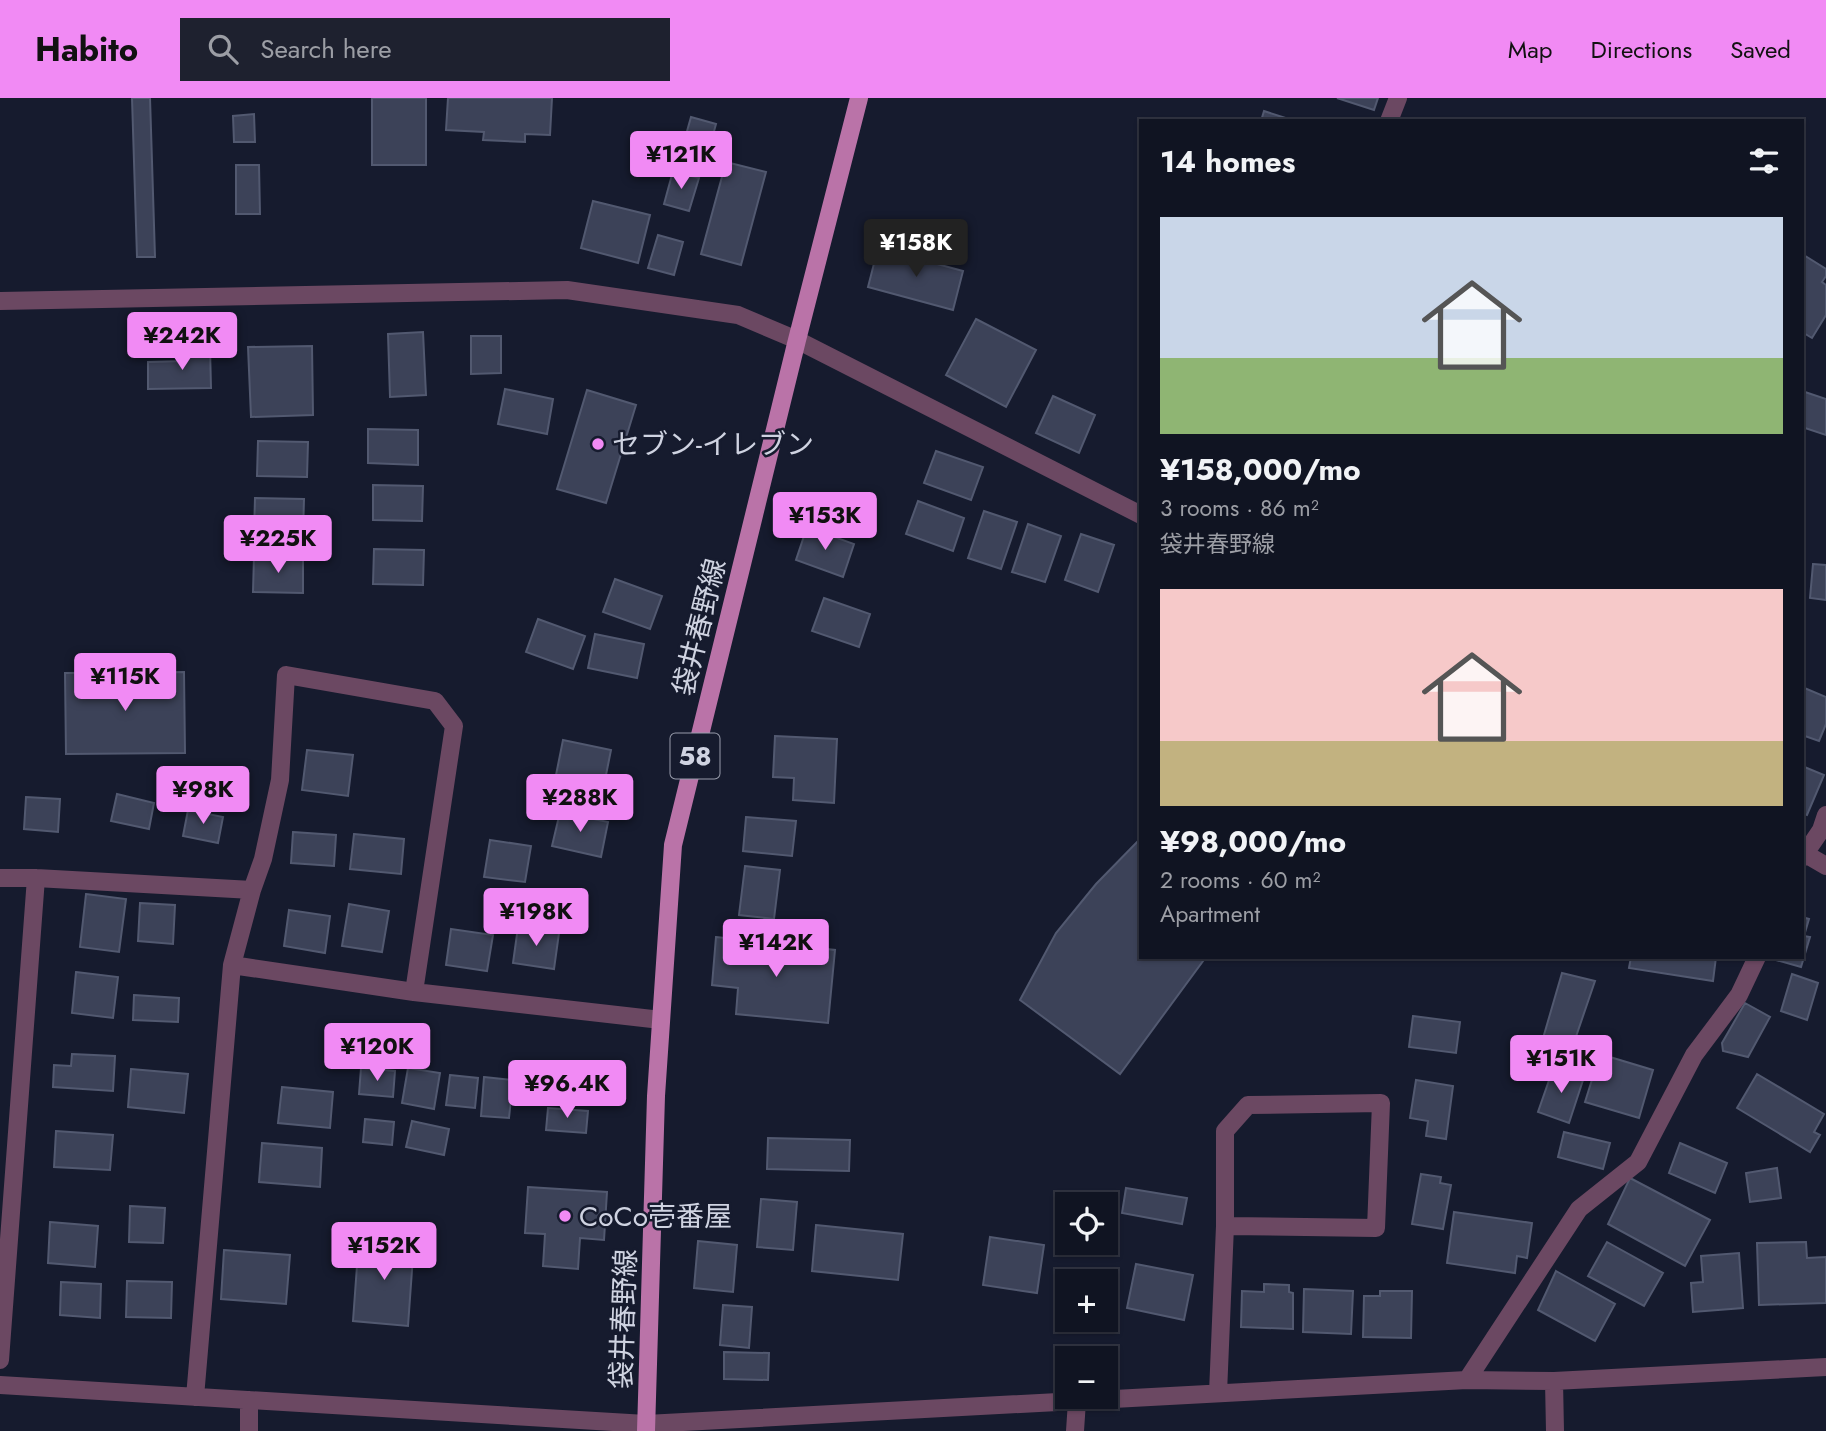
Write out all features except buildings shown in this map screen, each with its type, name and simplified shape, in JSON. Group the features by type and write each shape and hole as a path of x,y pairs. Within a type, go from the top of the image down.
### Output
{"main road":[{"name":"袋井春野線","path":"646,1428 655,1109 673,845 859,98"}],"street":[{"path":"1390,119 1398,98"},
{"path":"0,301 568,290 738,315 797,340 1139,514"},
{"path":"195,1397 232,965 263,859 280,780 286,675 435,701 454,726 414,992"},
{"path":"1804,853 1821,830 1826,815"},
{"path":"1804,855 1826,866"},
{"path":"0,878 252,890"},
{"path":"0,1360 36,878"},
{"path":"1467,1380 1579,1209 1638,1162 1694,1055 1739,995 1755,959"},
{"path":"232,965 414,992 661,1020"},
{"path":"1218,1394 1225,1226 1224,1131 1248,1105 1381,1103 1377,1228 1225,1226"},
{"path":"1118,1399 1467,1380 1554,1381 1826,1367"},
{"path":"1554,1381 1555,1431"},
{"path":"0,1385 646,1428 1055,1402"},
{"path":"249,1400 249,1431"},
{"path":"1075,1431 1076,1409"}],"place":[{"name":"セブン-イレブン","path":"598,444"},
{"name":"CoCo壱番屋","path":"565,1216"}]}
